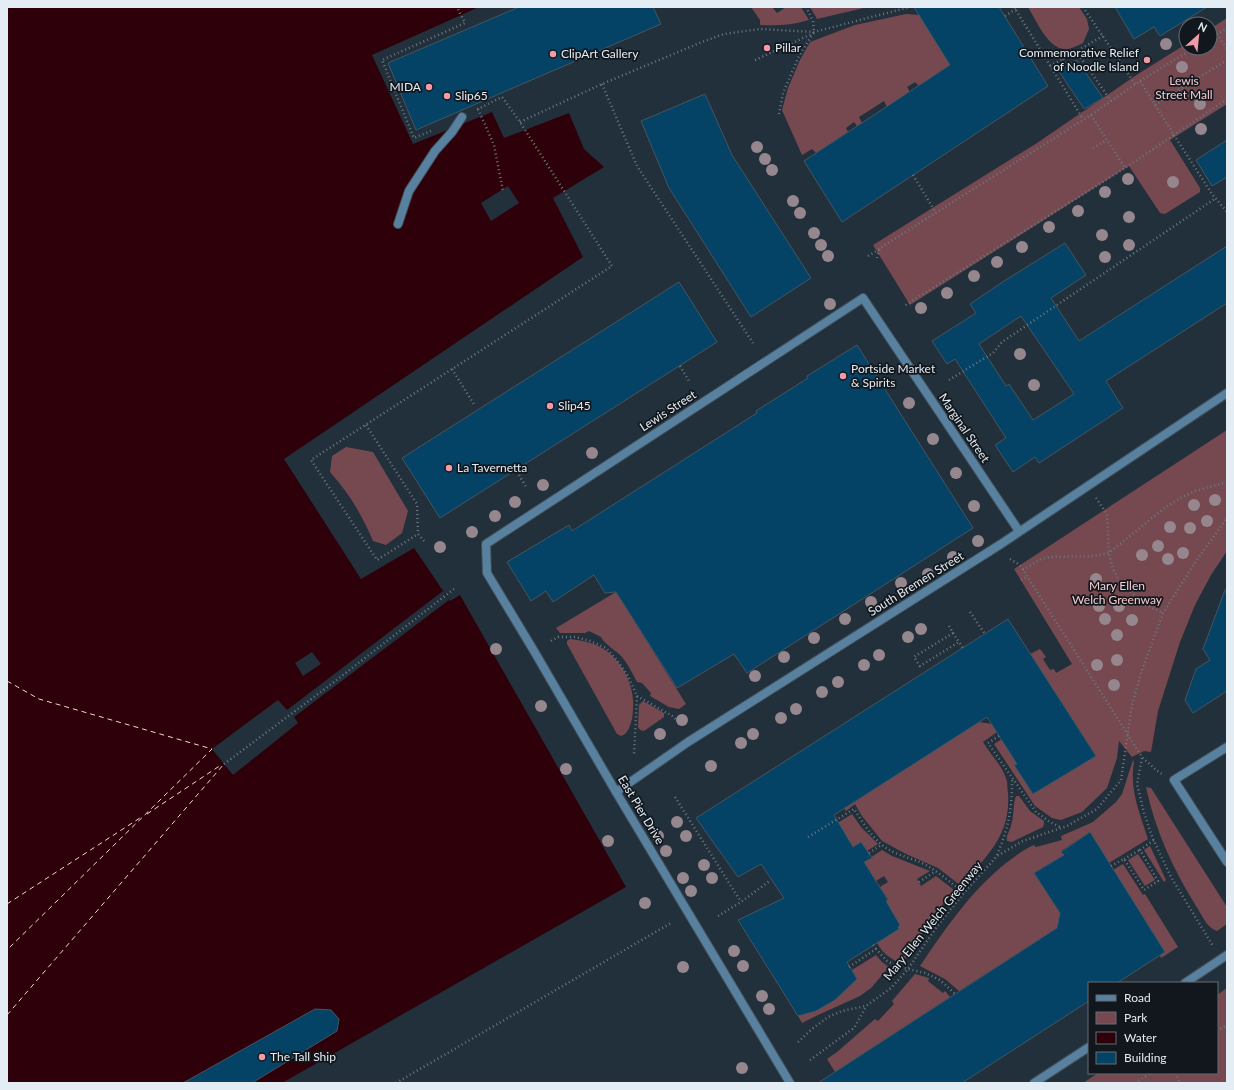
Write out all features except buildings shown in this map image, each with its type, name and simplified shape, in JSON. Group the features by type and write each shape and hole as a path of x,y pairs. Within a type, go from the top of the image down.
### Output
{"street":[{"path":"398,224 409,191 435,151 452,132 462,117"},
{"name":"Marginal Street","path":"863,298 1019,531"},
{"name":"Lewis Street","path":"486,544 863,298"},
{"name":"South Bremen Street","path":"616,792 688,742 1089,486 1227,393"},
{"name":"East Pier Drive","path":"486,544 487,573 790,1083"},
{"path":"1227,747 1174,780 1227,862"},
{"path":"1186,982 1224,957"},
{"path":"1034,1083 1088,1048"}],"path":[{"path":"435,129 414,138 382,60 465,23 457,7"},
{"path":"779,114 783,93 799,56 814,32 813,21 806,7"},
{"path":"755,60 814,32 910,7"},
{"path":"1083,7 1135,84"},
{"path":"1005,16 1015,8 1083,119"},
{"path":"1218,33 1227,28"},
{"path":"520,122 602,84 724,34 760,30 814,32"},
{"path":"1050,66 1103,36"},
{"path":"1218,36 1227,49"},
{"path":"1076,51 1088,66 1111,101"},
{"path":"868,256 1091,115 1140,80 1180,56"},
{"path":"1063,59 1068,65"},
{"path":"1155,105 1227,60"},
{"path":"1083,69 1088,66"},
{"path":"1140,80 1174,135 1227,212"},
{"path":"602,84 637,166 753,343"},
{"path":"418,534 377,560 311,460 612,266 565,191 502,97 462,117"},
{"path":"904,306 1125,168 1227,99"},
{"path":"478,109 494,145 503,191"},
{"path":"1091,115 1125,168"},
{"path":"1094,148 1107,140"},
{"path":"913,175 936,213"},
{"path":"949,380 993,353 1002,342 1216,198"},
{"path":"876,258 880,248"},
{"path":"680,366 690,383"},
{"path":"452,369 475,406"},
{"path":"366,424 417,504 418,534 424,541"},
{"path":"519,475 526,487"},
{"path":"1023,570 1040,559 1051,557 1093,556 1109,553 1162,510 1180,498 1195,491 1227,482"},
{"path":"1089,486 1107,514 1109,553 1113,569 1120,581 1145,605 1163,613"},
{"name":"Mary Ellen Welch Greenway","path":"798,1042 828,1017 842,1011 866,1006 891,988 908,969 938,925 997,856 1023,841 1067,826 1097,809 1121,780 1132,705 1142,670 1163,613 1194,564 1227,518"},
{"path":"1010,558 1023,570 1127,736 1142,757 1156,770 1174,780"},
{"path":"1021,580 1027,577"},
{"path":"224,764 334,682 454,589"},
{"path":"970,612 985,634"},
{"path":"948,626 963,648"},
{"path":"953,633 914,657 920,666 959,642"},
{"path":"552,641 558,637 575,637 590,641 606,648 616,659 638,696 674,717 677,721"},
{"path":"634,755 638,696"},
{"path":"999,736 988,743 1036,812 1062,828"},
{"path":"1142,757 1138,784 1144,813 1154,840 1171,877 1224,957"},
{"path":"997,856 1006,835 1010,819 1012,778"},
{"path":"675,797 741,902"},
{"path":"808,837 854,809 862,822 881,845 896,855 922,863 936,871 964,893"},
{"path":"1111,866 1140,850 1154,840"},
{"path":"869,853 881,845"},
{"path":"1124,859 1144,890 1158,881 1140,850"},
{"path":"919,882 936,871"},
{"path":"718,916 741,902 771,880"},
{"path":"396,1083 671,923"},
{"path":"874,945 887,961 899,967 926,973 940,980 955,994"},
{"path":"849,967 876,949"},
{"path":"810,1060 854,1028 866,1006"},
{"path":"1218,1030 1227,1025"},
{"path":"1135,1083 1149,1074"},
{"path":"1176,1074 1180,1083"}],"green space":[{"path":"751,7 772,7 777,13 786,7 801,7 809,20 784,25 760,25 760,20"},
{"path":"810,7 868,7 817,19"},
{"path":"1028,7 1079,7 1087,19 1089,29 1083,43 1068,49 1061,49 1055,46 1039,27"},
{"path":"906,14 919,15 950,65 919,86 915,82 907,87 910,92 887,107 884,101 859,117 862,123 857,126 854,122 846,128 848,132 816,153 812,149 802,155 782,110 788,88 800,60 810,42 855,25"},
{"name":"Lewis Street Mall","path":"1227,18 1227,104 1170,140 1200,188 1200,192 1165,214 1160,213 1129,166 910,305 873,245 1037,143 1138,74 1178,49 1178,56 1218,56 1218,24"},
{"name":"Mary Ellen Welch Greenway","path":"1227,430 1227,551 1211,575 1195,605 1180,642 1158,711 1151,752 1144,751 1132,757 1119,741 1117,758 1107,788 1082,812 1061,820 1052,818 1035,806 994,744 1002,739 1017,764 1015,765 1033,794 1096,756 1030,654 1040,649 1046,657 1043,659 1050,670 1054,669 1056,673 1072,664 1014,569"},
{"path":"346,447 373,452 408,511 402,533 386,545 373,541 354,505 330,472 332,456"},
{"path":"616,592 686,704 679,709 669,707 650,696 651,693 642,683 637,682 622,657 601,637 589,631 585,633 560,633 556,628"},
{"path":"570,639 590,643 604,649 615,659 626,674 632,691 633,710 632,719 627,732 623,735 621,736 617,734 567,644 567,641"},
{"path":"643,701 664,713 664,717 644,731 640,730 638,727 639,705"},
{"path":"979,722 992,724 997,732 983,742 1006,778 1008,808 1006,821 995,844 988,855 960,885 938,868 906,854 882,841 862,816 855,804 846,811 844,808"},
{"path":"1133,760 1134,792 1148,839 1109,863 1090,832 1061,851 1064,855 1034,873 1060,913 1057,928 959,991 945,979 920,966 959,911 981,886 1006,863 1034,845 1036,847 1062,840 1061,836 1093,822 1116,802 1122,794"},
{"path":"1146,787 1151,788 1227,907 1227,924 1217,931 1210,927 1205,920 1172,863 1154,819"},
{"path":"1016,796 1019,796 1030,811 1044,821 1044,824 1043,827 1012,842 1007,841 1007,839 1012,822"},
{"path":"852,814 861,827 878,844 867,851 861,842 853,847 846,836 810,859 810,840"},
{"path":"1150,846 1166,880 1164,882 1144,850"},
{"path":"882,850 892,856 930,871 917,879 921,886 936,876 954,890 933,917 902,964 888,956 877,943 886,901 888,899 880,887 888,882 884,876 876,881 864,862"},
{"path":"1138,854 1155,880 1145,886 1128,860"},
{"path":"1123,864 1143,895 1145,894 1178,947 1161,958 1160,955 1165,952 1113,870"},
{"path":"876,955 889,967 871,988 860,996 802,1023 798,1016 816,1010 830,1002 857,979 852,970"},
{"path":"915,974 929,978 928,981 943,993 945,991 950,997 835,1072 827,1059 875,1019 878,1021 894,1004 892,1001"},
{"path":"1227,988 1227,1083 1083,1083 1096,1074 1218,1074 1218,994"}],"water":[{"path":"7,7 479,7 372,55 413,144 492,112 504,138 569,113 584,149 604,167 553,198 583,257 284,459 361,579 414,548 450,601 460,595 626,887 282,1083 7,1083"}],"pier":[{"path":"508,186 519,203 491,221 481,203"},
{"path":"443,591 449,600 294,717 298,723 233,775 212,749 278,700 287,710"},
{"path":"312,652 321,664 303,676 295,663"}],"ferry route":[{"path":"7,681 39,699 212,749 7,950"},
{"path":"7,1015 224,764"},
{"path":"147,814 221,765"},
{"path":"7,904 143,816"}],"place":[{"name":"Pillar","path":"767,48"},
{"name":"ClipArt Gallery","path":"553,54"},
{"name":"Commemorative Relief of Noodle Island","path":"1147,60"},
{"name":"MIDA","path":"429,87"},
{"name":"Slip65","path":"447,96"},
{"name":"Portside Market & Spirits","path":"843,376"},
{"name":"Slip45","path":"550,406"},
{"name":"La Tavernetta","path":"449,468"},
{"name":"The Tall Ship","path":"262,1057"}]}
